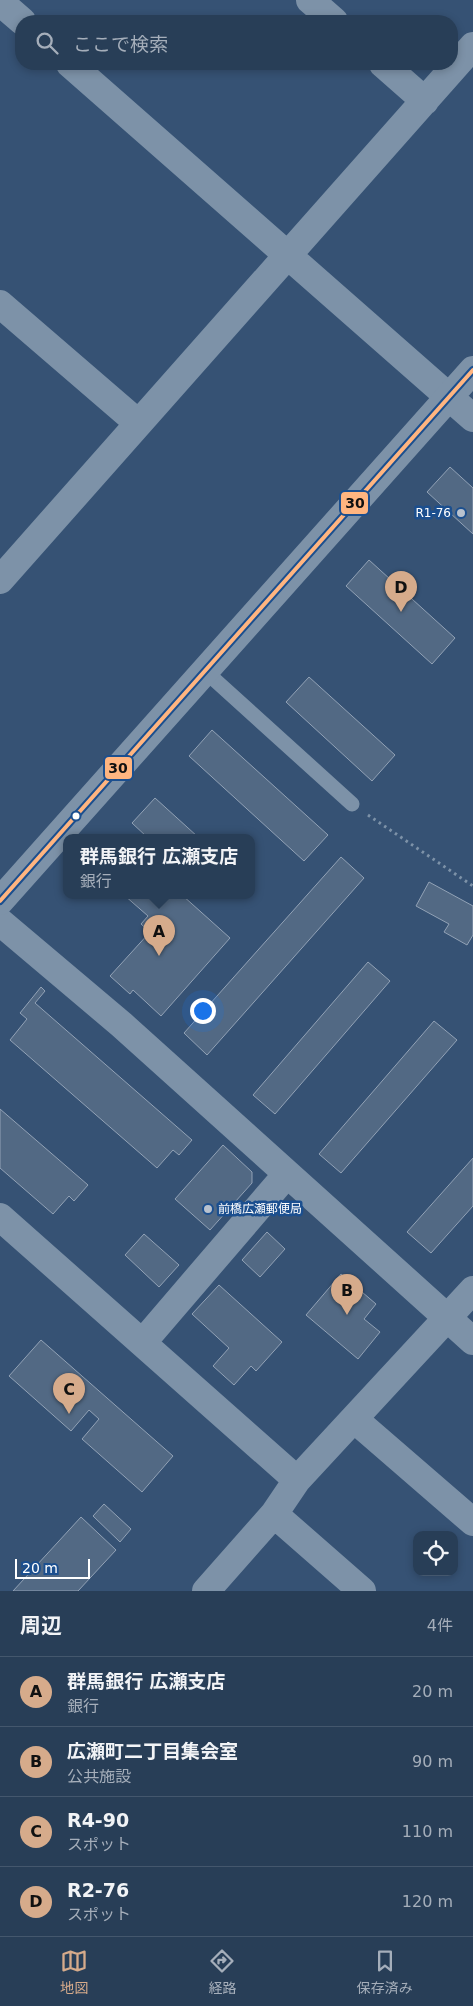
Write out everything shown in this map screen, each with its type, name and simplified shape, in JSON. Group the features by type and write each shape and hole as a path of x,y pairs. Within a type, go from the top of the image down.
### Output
{"street":[{"path":"310,0 327,15"},
{"path":"0,2 15,15"},
{"path":"458,63 473,46"},
{"path":"77,70 473,418"},
{"path":"389,70 425,101"},
{"path":"0,580 452,70"},
{"path":"0,304 138,423"},
{"path":"0,901 473,370"},
{"path":"0,922 122,1025 473,1341"},
{"path":"143,1342 287,1174"},
{"path":"0,1217 297,1480"},
{"path":"206,1591 274,1514 297,1480 473,1290"},
{"path":"354,1419 473,1522"},
{"path":"274,1514 362,1591"}],"lane":[{"path":"205,671 352,804"}],"path":[{"path":"352,804 473,886"}],"building":[{"name":"R1-76","path":"450,467 473,488 473,534 427,492"},
{"path":"369,560 455,638 432,664 346,586"},
{"path":"309,677 395,755 372,781 286,702"},
{"path":"212,730 328,835 304,861 189,756"},
{"path":"155,798 195,834 144,834 132,823"},
{"path":"341,857 364,878 207,1055 184,1033"},
{"path":"429,882 473,906 473,935 467,945 444,932 449,924 416,906"},
{"path":"129,899 186,899 230,938 161,1016 133,990 130,994 110,976 150,932 141,924 148,916"},
{"path":"368,962 390,981 275,1114 253,1095"},
{"path":"41,987 45,991 35,1003 192,1140 179,1155 173,1150 157,1168 10,1040 27,1019 20,1013"},
{"path":"434,1021 457,1040 341,1173 319,1154"},
{"path":"0,1109 88,1185 74,1201 69,1196 53,1214 0,1168"},
{"path":"223,1145 252,1172 252,1183 210,1230 175,1199"},
{"path":"473,1158 473,1206 431,1253 407,1232"},
{"path":"267,1232 285,1249 260,1277 242,1260"},
{"path":"144,1234 179,1265 159,1287 125,1255"},
{"path":"341,1274 376,1304 364,1319 380,1332 358,1359 306,1315"},
{"path":"219,1285 282,1342 256,1371 251,1366 234,1385 213,1366 229,1348 192,1314"},
{"path":"41,1340 173,1456 142,1492 82,1439 99,1419 89,1410 71,1431 9,1376"},
{"path":"104,1504 131,1529 120,1542 93,1516"},
{"path":"81,1517 116,1550 78,1591 13,1591"}],"transit line":[{"name":"30","path":"0,901 473,370"}],"place":[{"name":"R1-76","path":"461,513"},
{"name":"R2-76","path":"401,612"},
{"name":"群馬銀行 広瀬支店","path":"159,956"},
{"name":"前橋広瀬郵便局","path":"208,1209"},
{"name":"広瀬町二丁目集会室","path":"347,1315"},
{"name":"R4-90","path":"69,1414"}]}
